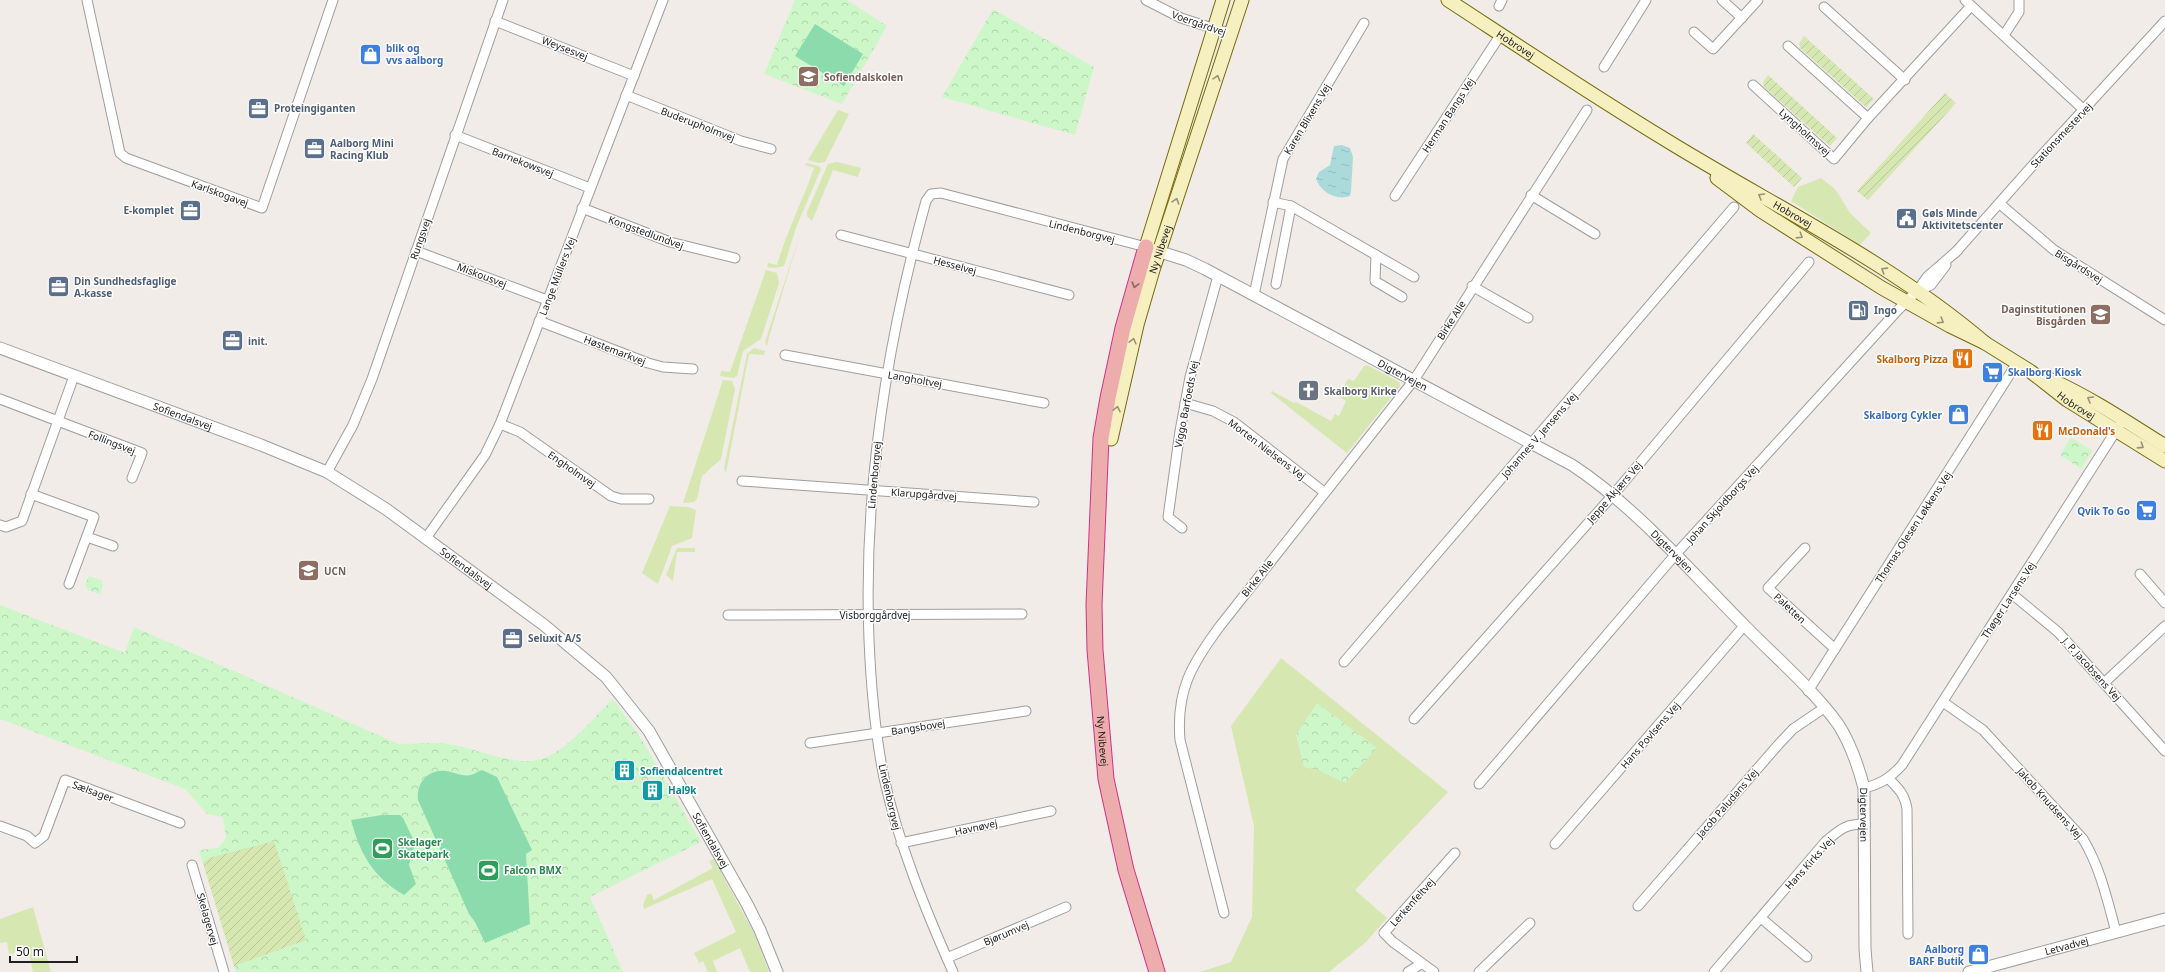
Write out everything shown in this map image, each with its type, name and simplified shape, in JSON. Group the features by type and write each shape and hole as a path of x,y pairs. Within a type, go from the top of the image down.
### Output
{"highway":[{"name":"Ny Nibevej","path":"1153,250 1123,328 1108,398 1100,452 1094,572 1095,650 1106,779 1126,870 1157,972"},
{"name":"Ny Nibevej","path":"1098,504 1111,439"}],"main road":[{"name":"Ny Nibevej","path":"1111,439 1153,250 1223,0"},
{"name":"Ny Nibevej","path":"1153,250 1242,0"},
{"name":"Hobrovej","path":"1448,0 1666,140 1829,236 1917,292 1956,318 1985,343"},
{"name":"Hobrovej","path":"1666,140 1761,211 1886,291 1907,301 1950,326 1985,343 2030,371 2067,400 2165,462"},
{"name":"Hobrovej","path":"2030,371 2073,389 2124,419 2165,446"}],"street":[{"name":"Karlskogavej","path":"87,0 120,153 126,158 262,208 333,0"},
{"name":"Rungsvej","path":"327,472 353,425 372,379 455,135 503,0"},
{"name":"Lange Müllers Vej","path":"426,538 485,455 500,424 663,0"},
{"name":"Voergårdvej","path":"1146,0 1176,16 1231,34"},
{"path":"1604,67 1646,0"},
{"path":"1722,0 1742,18"},
{"path":"1694,32 1713,49 1758,0"},
{"path":"2004,35 2019,12 2019,0"},
{"name":"Lyngholmsvej","path":"1754,85 1834,159 1868,118 1905,80 1968,3 2084,110"},
{"path":"1824,7 1905,80"},
{"name":"Weysesvej","path":"495,21 634,76"},
{"name":"Stationsmestervej","path":"1917,292 1931,285 1958,250 2165,22"},
{"name":"Karen Blixens Vej","path":"1254,294 1283,159 1364,23"},
{"name":"Herman Bangs Vej","path":"1395,196 1501,34"},
{"path":"1788,46 1868,118"},
{"name":"Buderupholmvej","path":"626,96 741,141 771,149"},
{"name":"Birke Alle","path":"1224,913 1180,740 1178,718 1181,697 1186,680 1195,661 1226,618 1324,492 1414,380 1472,286 1587,110"},
{"name":"Barnekowsvej","path":"455,135 590,188"},
{"name":"Lindenborgvej","path":"953,972 912,876 901,843 884,777 877,734 871,674 868,615 872,490 886,374 911,253 926,201 931,194 941,193 1153,250"},
{"path":"1531,195 1595,234"},
{"path":"1273,202 1291,206 1414,277"},
{"name":"Bisgårdsvej","path":"2000,204 2054,250 2165,320"},
{"path":"1276,284 1291,206"},
{"name":"Kongstedlundvej","path":"582,208 670,242 735,258"},
{"name":"Johannes V. Jensens Vej","path":"1344,662 1734,208"},
{"name":"Hesselvej","path":"841,235 1069,295"},
{"name":"Digtervejen","path":"1153,250 1186,260 1254,294 1572,465 1613,494 1675,555 1824,708 1848,740 1858,763 1864,788 1865,949 1867,972"},
{"name":"Miskousvej","path":"416,251 547,300"},
{"path":"1376,254 1375,280 1402,297"},
{"name":"Jeppe Åkjærs Vej","path":"1414,719 1613,494 1809,262"},
{"name":"Viggo Barfoeds Vej","path":"1182,528 1168,517 1185,403 1218,276"},
{"path":"1472,286 1528,318"},
{"path":"1907,301 1917,292"},
{"name":"Johan Skjoldborgs Vej","path":"1479,784 1675,555 1907,301"},
{"name":"Høstemarkvej","path":"539,321 648,363 663,367 693,369"},
{"name":"Sofiendalsvej","path":"0,348 261,445 327,472 352,486 426,538 572,647 606,677 624,698 662,752 757,924 776,972"},
{"name":"Langholtvej","path":"785,355 1044,403"},
{"name":"Thomas Olesen Løkkens Vej","path":"1808,691 2017,363"},
{"path":"0,525 6,527 22,521 74,376"},
{"name":"Follingsvej","path":"0,399 142,454 132,478"},
{"name":"Morten Nielsens Vej","path":"1185,403 1213,411 1234,422 1324,492"},
{"name":"Thøger Larsens Vej","path":"1864,788 1889,779 1902,765 2124,419"},
{"name":"Engholmvej","path":"500,424 520,432 611,496 621,499 649,499"},
{"name":"Klarupgårdvej","path":"742,481 1034,502"},
{"path":"31,494 94,518 69,584"},
{"path":"87,536 113,546"},
{"name":"Paletten","path":"1806,548 1768,588 1835,649"},
{"path":"2140,574 2165,603"},
{"name":"J. P. Jacobsens Vej","path":"2012,594 2050,624 2165,751"},
{"name":"Visborggårdvej","path":"728,615 1022,614"},
{"name":"Hans Povlsens Vej","path":"1555,844 1744,626"},
{"path":"2104,683 2165,626"},
{"name":"Jakob Knudsens Vej","path":"1943,702 1983,730 2083,838 2094,857 2100,874 2116,932"},
{"name":"Jacob Paludans Vej","path":"1638,906 1793,729 1824,708"},
{"name":"Bangsbovej","path":"810,744 1026,711"},
{"path":"1889,779 1906,798 1908,934"},
{"name":"Sælsager","path":"0,826 27,836 35,843 44,836 65,780 180,823"},
{"name":"Havnøvej","path":"901,843 1051,811"},
{"name":"Hans Kirks Vej","path":"1714,972 1826,841 1842,828 1851,824 1865,824"},
{"name":"Lerkenfeltvej","path":"1434,972 1421,964 1384,933 1455,852"},
{"name":"Skelagervej","path":"192,866 224,972"},
{"name":"Bjørumvej","path":"947,958 1066,907"},
{"path":"1761,918 1807,957"},
{"name":"Letvadvej","path":"1969,972 2165,919"},
{"path":"1479,972 1530,923"},
{"path":"1408,972 1421,964"}],"green space":[{"path":"795,0 847,0 887,26 842,104 764,74"},
{"path":"993,9 1094,67 1075,135 942,97"},
{"path":"815,24 863,54 844,86 795,56"},
{"path":"1804,36 1874,99 1866,107 1800,48 1799,44"},
{"path":"1768,75 1837,138 1830,146 1764,87 1763,82"},
{"path":"1945,93 1956,103 1868,200 1857,191"},
{"path":"838,110 849,114 825,162 819,163 808,160"},
{"path":"1753,134 1802,178 1794,187 1746,143"},
{"path":"837,162 861,168 858,177 833,170 812,221 807,216 807,212 828,164"},
{"path":"806,163 819,166 821,169 797,225 784,266 775,268 767,267 768,263 777,265 785,240 810,180 814,168 805,165"},
{"path":"1821,178 1835,189 1850,213 1871,233 1860,245 1791,201 1798,187"},
{"path":"801,231 769,337 767,347 765,342"},
{"path":"766,270 777,273 779,283 761,339 743,351 737,376 734,378 720,376 721,371 730,372"},
{"path":"754,348 765,351 764,355 749,354 726,473 724,468 747,354"},
{"path":"1367,365 1399,382 1400,386 1347,453 1271,393 1272,391 1294,403 1296,402 1331,421 1335,414 1339,416 1346,401 1338,396 1348,379 1354,381 1364,366"},
{"path":"723,380 732,381 735,389 721,459 702,476 697,499 694,502 683,503"},
{"path":"2071,437 2092,451 2081,469 2060,455"},
{"path":"670,506 688,507 696,510 692,538 672,546 658,584 642,573"},
{"path":"677,548 695,548 695,552 677,552 673,581 666,575"},
{"path":"89,576 101,580 103,585 100,594 88,590 85,585"},
{"path":"0,605 125,653 134,627 399,744 448,744 513,760 538,760 549,756 567,744 613,699 642,740 701,842 590,897 623,972 236,972 199,850 218,848 226,838 223,817 207,814 185,789 0,719"},
{"path":"1281,658 1448,792 1355,890 1387,918 1366,942 1329,972 1200,972 1231,962 1252,917 1254,826 1231,726"},
{"path":"1317,703 1377,748 1345,783 1318,770 1304,767 1296,735"},
{"name":"Falcon BMX","path":"482,770 497,777 532,850 526,854 530,924 485,943 475,922 469,914 418,800 421,783 424,778 434,772 446,771 461,775 472,775"},
{"path":"382,815 400,815 403,818 415,843 409,865 416,884 404,895 393,888 369,864 359,844 351,820"},
{"path":"274,841 306,940 234,966 203,863 209,858"},
{"path":"714,859 756,937 769,972 750,972 740,948 713,961 717,972 708,972 703,961 699,963 694,953 736,932 712,879 644,909 643,905 647,895 651,893 654,900 713,868 709,861"},
{"path":"33,907 51,972 33,972 28,950 9,954 7,942 0,943 0,919"}],"water":[{"path":"1342,145 1350,148 1353,157 1351,192 1350,196 1339,197 1330,194 1321,188 1316,179 1319,172 1330,165 1334,146"}],"place":[{"name":"blik og vvs aalborg","path":"370,54"},
{"name":"Sofiendalskolen","path":"808,77"},
{"name":"Proteingiganten","path":"259,108"},
{"name":"Aalborg Mini Racing Klub","path":"314,149"},
{"name":"E-komplet","path":"190,210"},
{"name":"Gøls Minde Aktivitetscenter","path":"1907,219"},
{"name":"Din Sundhedsfaglige A-kasse","path":"58,287"},
{"name":"Ingo","path":"1859,310"},
{"name":"Daginstitutionen Bisgården","path":"2101,315"},
{"name":"init.","path":"233,341"},
{"name":"Skalborg Pizza","path":"1963,359"},
{"name":"Skalborg Kiosk","path":"1992,372"},
{"name":"Skalborg Kirke","path":"1309,391"},
{"name":"Skalborg Cykler","path":"1958,415"},
{"name":"McDonald's","path":"2043,431"},
{"name":"Qvik To Go","path":"2146,511"},
{"name":"UCN","path":"309,571"},
{"name":"Seluxit A/S","path":"513,638"},
{"name":"Sofiendalcentret","path":"624,771"},
{"name":"Hal9k","path":"653,790"},
{"name":"Skelager Skatepark","path":"383,848"},
{"name":"Falcon BMX","path":"488,870"},
{"name":"Aalborg BARF Butik","path":"1979,955"}]}
